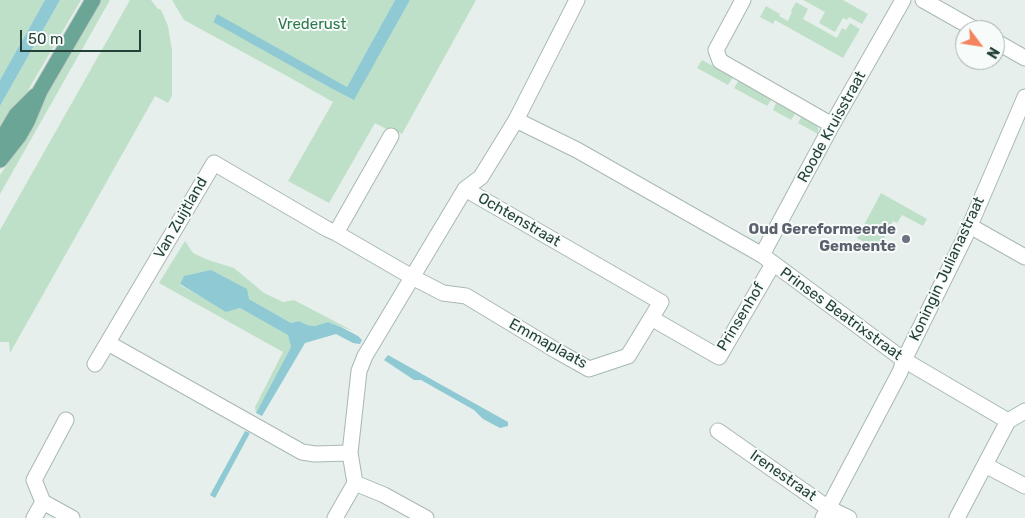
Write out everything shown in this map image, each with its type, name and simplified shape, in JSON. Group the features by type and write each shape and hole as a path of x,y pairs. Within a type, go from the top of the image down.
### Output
{"main road":[{"path":"0,160 20,136 40,91 92,0"},
{"path":"0,156 6,132 16,115 40,91"}],"street":[{"name":"Ochtenstraat","path":"577,0 516,120 481,176 465,189 660,302"},
{"path":"743,0 716,50 720,62 832,125"},
{"name":"Roode Kruisstraat","path":"767,260 832,125 903,0"},
{"path":"923,0 958,20"},
{"path":"1005,47 1025,58"},
{"name":"Koningin Julianastraat","path":"826,513 900,372 904,360 965,237 1025,97"},
{"name":"Prinses Beatrixstraat","path":"516,120 577,150 767,260 904,360 1008,421"},
{"path":"336,233 390,136"},
{"name":"Van Zuijtland","path":"95,364 214,163 412,277"},
{"path":"335,518 355,483 350,453 359,371 365,356 465,189"},
{"path":"970,226 1025,257"},
{"name":"Prinsenhof","path":"651,318 719,357 767,260"},
{"name":"Emmaplaats","path":"412,277 443,293 466,296 589,369 628,356 660,302"},
{"path":"108,343 302,452 315,454 350,453"},
{"path":"957,518 1008,421 1025,410"},
{"path":"66,420 34,480 43,502 72,518"},
{"name":"Irenestraat","path":"718,431 826,513 849,518"},
{"path":"985,465 1025,486"},
{"path":"355,483 384,495 426,518"},
{"path":"34,518 43,502"}],"green space":[{"path":"0,0 45,0 0,80"},
{"path":"60,0 81,0 0,135 0,106"},
{"path":"101,0 110,0 0,194 0,175 22,143 45,96"},
{"path":"130,0 151,0 161,10 168,26 172,50 172,96 168,103 155,96 10,353 9,342 0,342 0,230"},
{"name":"Vrederust","path":"172,0 395,0 347,87 217,15 213,21 327,86 354,99 410,0 476,0 402,134 398,132 396,134 375,123 329,203 288,181 333,102 184,20"},
{"path":"803,0 843,0 868,14 862,24 849,17 847,20 843,18 835,32 819,23 825,12"},
{"path":"796,2 808,9 803,19 837,38 842,28 846,30 850,23 860,29 843,58 775,20 773,24 760,17 766,6 788,21"},
{"path":"702,60 733,77 728,85 697,68"},
{"path":"739,80 772,99 767,106 734,88"},
{"path":"777,101 814,122 818,128 818,134 798,123 801,118 795,114 791,120 773,110"},
{"path":"881,193 927,219 923,226 902,215 897,223 893,221 878,250 857,238"},
{"path":"185,241 193,253 234,268 264,293 283,302 294,300 353,331 328,322 315,326 299,321 291,323 249,299 184,276 180,285 226,311 240,308 288,334 291,347 256,413 255,407 283,352 159,283"}],"water":[{"path":"45,0 60,0 0,106 0,80"},
{"path":"395,0 410,0 354,100 213,22 217,14 347,87"},
{"path":"211,270 247,289 249,299 291,323 299,321 315,326 328,322 358,336 362,340 360,344 353,343 336,334 305,343 262,416 256,413 291,347 288,335 240,308 226,312 180,284 184,276"},
{"path":"388,355 508,422 508,426 500,428 483,419 474,410 421,380 414,380 384,360"},
{"path":"245,431 250,433 215,498 210,495"}],"place":[{"name":"Oud Gereformeerde Gemeente","path":"906,239"}]}
